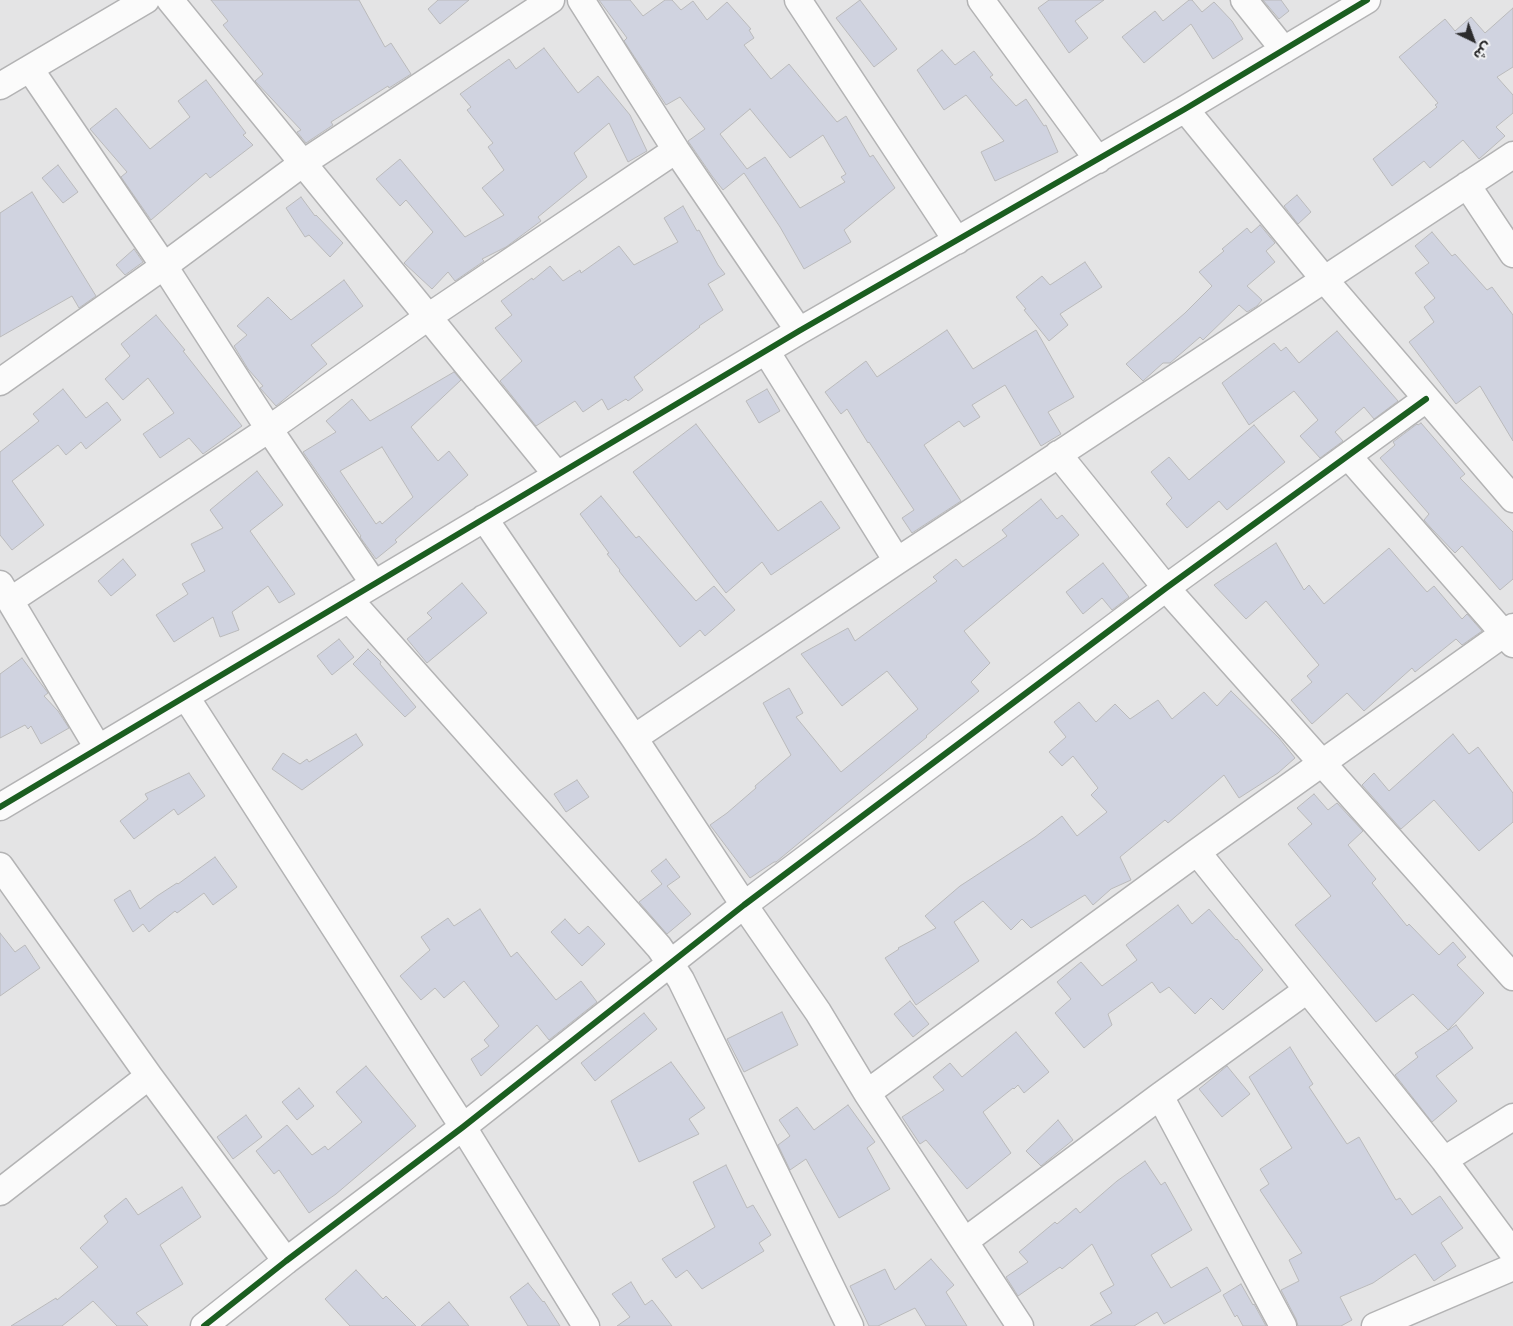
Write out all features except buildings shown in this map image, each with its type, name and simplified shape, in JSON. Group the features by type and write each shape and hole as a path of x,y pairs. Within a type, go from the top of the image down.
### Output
{"street":[{"path":"0,86 146,0"},
{"path":"170,0 557,475"},
{"path":"0,382 164,266 303,164 551,0"},
{"path":"580,0 676,150 799,331"},
{"path":"798,0 957,241"},
{"path":"981,0 1098,160"},
{"path":"1244,0 1284,50"},
{"path":"0,807 799,331 1098,160 1367,0"},
{"path":"30,69 164,266 269,429 374,584"},
{"path":"1185,109 1324,279 1513,499"},
{"path":"98,748 5,592 269,429 428,317 676,150"},
{"path":"634,738 1058,454 1513,155"},
{"path":"1467,185 1513,254"},
{"path":"766,351 897,561"},
{"path":"204,1326 286,1261 463,1127 744,905 1166,588 1426,399"},
{"path":"1058,454 1166,588 1513,977"},
{"path":"867,1093 1197,852 1322,763 1510,635 1348,456"},
{"path":"484,518 818,1012 867,1093 1020,1326"},
{"path":"349,599 670,962 681,980 850,1326"},
{"path":"186,697 463,1127 586,1326"},
{"path":"1197,852 1444,1160 1513,1253"},
{"path":"0,866 149,1076 286,1261"},
{"path":"964,1242 1160,1096 1307,990"},
{"path":"0,1192 149,1076"},
{"path":"1160,1096 1282,1326"},
{"path":"1444,1160 1513,1117"},
{"path":"1375,1326 1513,1267"}],"cycle path":[{"path":"0,807 799,331 1185,109 1367,0"},
{"path":"204,1326 286,1261 463,1127 744,905 1166,588 1426,399"}]}
